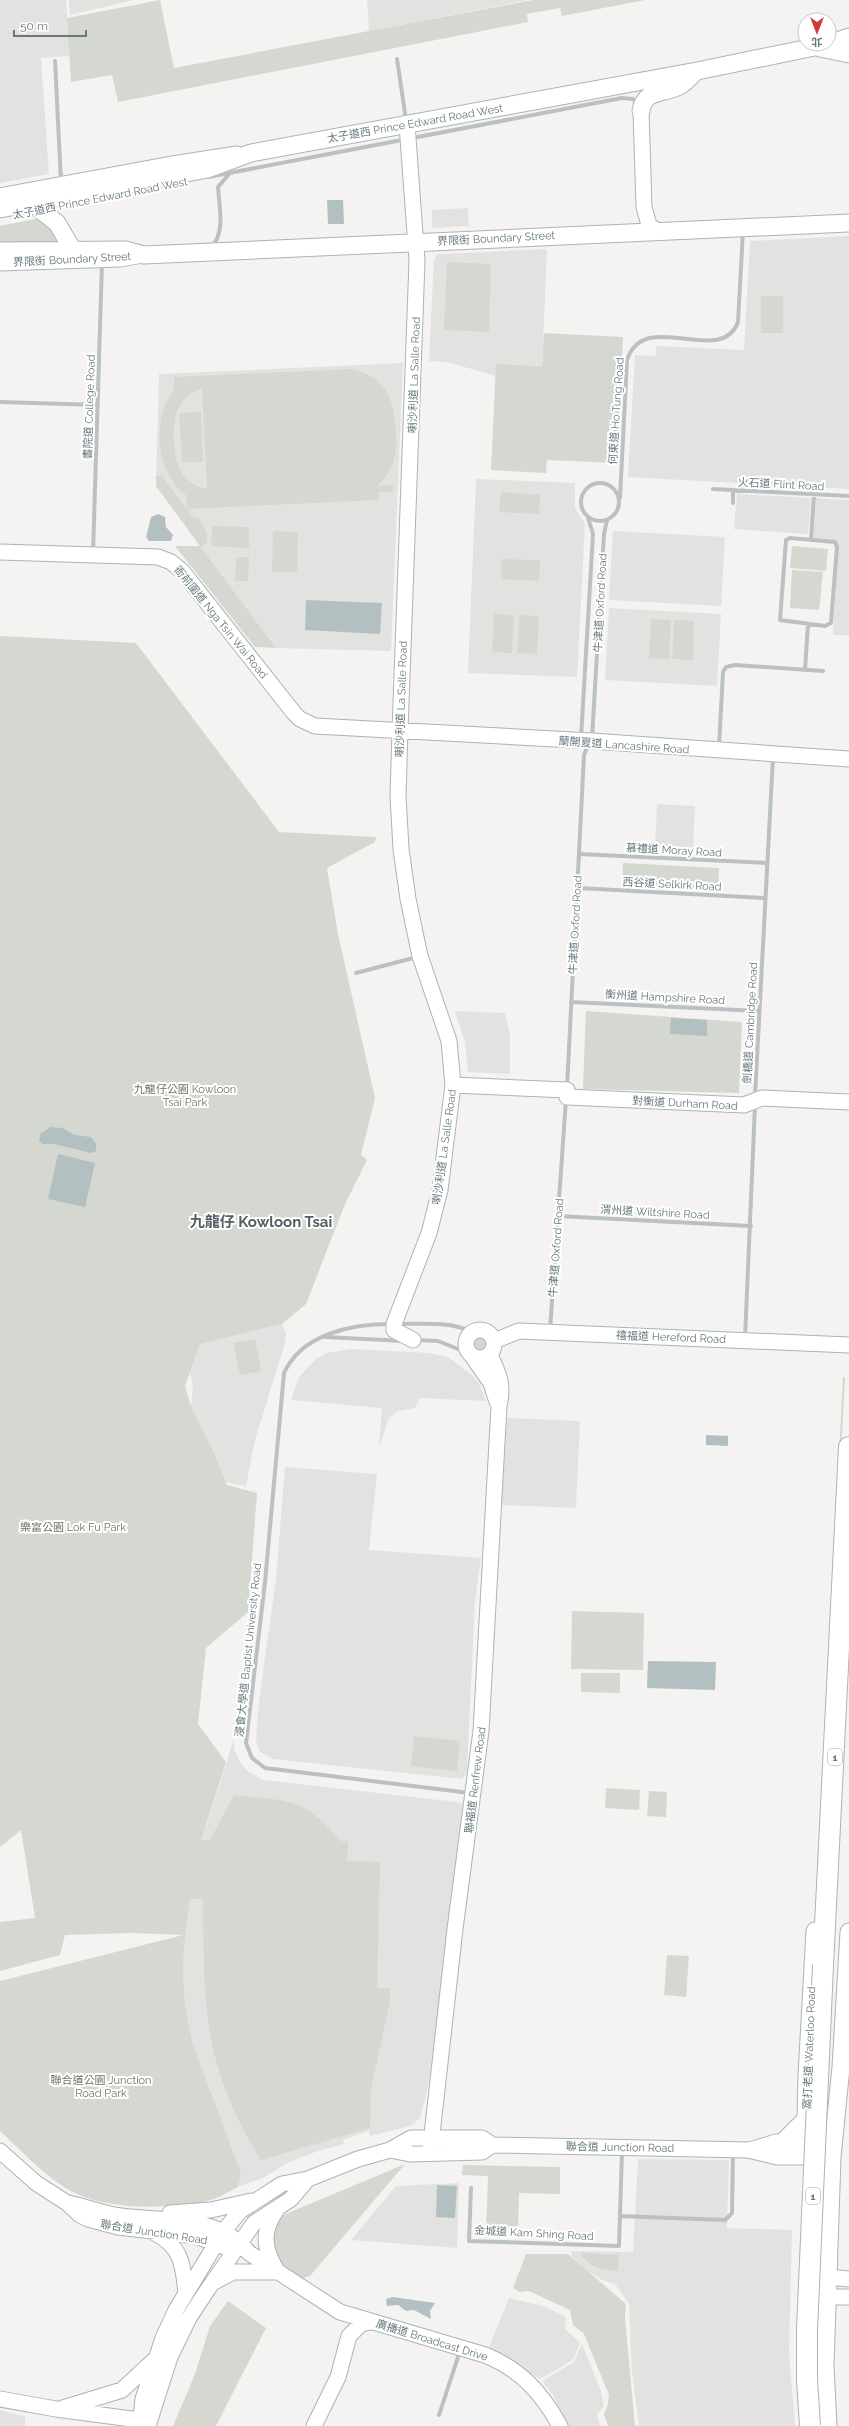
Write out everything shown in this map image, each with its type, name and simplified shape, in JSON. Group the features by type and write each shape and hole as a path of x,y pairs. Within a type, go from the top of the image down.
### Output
{"highway":[{"name":"窩打老道 Waterloo Road","path":"822,2426 818,2336 830,1966 835,1749 834,1719 849,1447"},
{"name":"窩打老道 Waterloo Road","path":"810,2426 807,2380 807,2330 830,1966 849,1737"}],"main road":[{"name":"太子道西 Prince Edward Road West","path":"837,41 849,37"},
{"path":"837,49 849,54"},
{"name":"太子道西 Prince Edward Road West","path":"251,153 408,131 797,51"},
{"path":"641,111 643,102 650,95 680,86 696,71"},
{"path":"0,209 203,174 251,153"},
{"path":"43,209 57,223 74,252"},
{"name":"界限街 Boundary Street","path":"0,251 74,252 125,250 144,255 743,226 849,223"},
{"name":"窩打老道 Waterloo Road","path":"804,2426 800,2379 801,2296 809,2128 806,2119 807,2075 825,1748 834,1719"},
{"path":"828,2426 825,2366 833,2151 843,2071 849,1932"},
{"path":"807,2075 819,2086 825,2087 843,2071"},
{"path":"783,2142 806,2119"}],"street":[{"name":"喇沙利道 La Salle Road","path":"394,1324 429,1233 440,1190 453,1085 449,1041 420,956 408,899 401,849 398,796 415,362 417,242 408,131 396,59"},
{"path":"55,61 61,184"},
{"name":"太子道西 Prince Edward Road West","path":"203,174 230,173 408,131 622,98 637,102 641,111"},
{"path":"641,111 644,207 649,225 656,230"},
{"name":"太子道西 Prince Edward Road West","path":"0,196 207,157 251,153"},
{"path":"205,252 219,235 218,187 230,173"},
{"name":"太子道西 Prince Edward Road West","path":"0,217 43,209"},
{"name":"何東道 Ho Tung Road","path":"620,498 627,360 630,352 638,343 649,338 716,340 732,333 738,322 743,226"},
{"name":"界限街 Boundary Street","path":"0,263 102,260 144,255"},
{"name":"書院道 College Road","path":"93,555 102,260"},
{"path":"0,402 98,405"},
{"path":"596,483 608,484 614,488 620,498 616,513 607,520 599,521 588,518 582,509 581,498 591,485 596,483"},
{"name":"火石道 Flint Road","path":"713,489 849,496"},
{"path":"733,503 734,490"},
{"path":"811,540 814,495"},
{"name":"牛津道 Oxford Road","path":"550,1332 567,1093 584,755 587,746 593,534 588,518"},
{"name":"牛津道 Oxford Road","path":"586,741 604,534 607,520"},
{"path":"790,538 811,540 835,542 837,547 830,623 825,626 780,620 786,540 790,538"},
{"name":"衙前圍道 Nga Tsin Wai Road","path":"0,552 158,557 177,566 294,713 307,723 314,726 400,731"},
{"path":"805,670 808,624"},
{"path":"718,752 723,672 730,665 823,671"},
{"name":"蘭開夏道 Lancashire Road","path":"400,731 586,741 718,752 849,759"},
{"name":"劍橋道 Cambridge Road","path":"745,1340 759,1011 773,755"},
{"name":"慕禮道 Moray Road","path":"579,854 767,863"},
{"name":"西谷道 Selkirk Road","path":"578,888 765,898"},
{"path":"356,973 420,956"},
{"name":"衡州道 Hampshire Road","path":"571,1002 759,1011"},
{"name":"對衡道 Durham Road","path":"453,1085 744,1105 762,1098 849,1102"},
{"name":"渭州道 Wiltshire Road","path":"558,1216 751,1226"},
{"path":"394,1324 394,1330 398,1334 413,1340"},
{"name":"浸會大學道 Baptist University Road","path":"472,1332 464,1328 444,1325 394,1324 345,1328 313,1342 298,1352 284,1373 265,1582 247,1734 248,1751 252,1758 258,1764 274,1769 474,1793"},
{"path":"325,1337 393,1342 413,1340 438,1341 470,1354 481,1358 492,1348 485,1330 472,1332 465,1344 470,1354"},
{"name":"禧福道 Hereford Road","path":"492,1348 519,1331 745,1340 849,1346"},
{"name":"聯福道 Renfrew Road","path":"430,2152 430,2137 439,2078 455,1929 482,1730 499,1406 502,1385 492,1348"},
{"name":"聯福道 Renfrew Road","path":"470,1354 491,1383 499,1406"},
{"name":"聯合道 Junction Road","path":"220,2237 232,2219 255,2200 282,2184 308,2178 358,2159 390,2150 411,2138 482,2138 492,2145 733,2150 748,2150 783,2142 808,2151"},
{"name":"聯合道 Junction Road","path":"390,2150 410,2154 430,2152 482,2152 492,2145"},
{"name":"金城道 Kam Shing Road","path":"471,2188 469,2241 619,2246 622,2147"},
{"path":"620,2216 725,2220 729,2218 732,2213 733,2150"},
{"name":"聯合道 Junction Road","path":"748,2150 777,2157 808,2151 833,2151"},
{"name":"聯合道 Junction Road","path":"0,2151 27,2176 67,2203 80,2216 98,2223 151,2225 196,2236 220,2237 241,2248"},
{"path":"145,2422 170,2357 189,2318 208,2288 241,2248 254,2223 291,2199 308,2178"},
{"path":"186,2294 184,2270 179,2254 171,2243 151,2225 170,2213 211,2210 255,2200"},
{"path":"278,2272 268,2256 264,2240 270,2220 280,2205"},
{"path":"145,2422 154,2359 176,2310 220,2237"},
{"name":"廣播道 Broadcast Drive","path":"241,2248 340,2312 493,2358 525,2379 544,2400 560,2426"},
{"path":"208,2288 216,2280 233,2272 278,2272"},
{"path":"802,2275 849,2279"},
{"path":"801,2296 849,2297"},
{"path":"314,2426 338,2376 349,2336 346,2322 340,2312"},
{"name":"廣播道 Broadcast Drive","path":"349,2336 354,2329 361,2324 370,2322"},
{"path":"439,2415 461,2349"},
{"path":"56,2409 122,2390 154,2359"},
{"path":"0,2399 145,2422"}],"shaded area":[{"path":"0,0 66,0 70,56 41,58 49,174 0,183"},
{"path":"69,0 134,0 70,15"},
{"path":"367,0 528,0 369,31"},
{"path":"327,200 343,200 344,224 328,224"},
{"path":"468,208 469,226 432,228 432,210"},
{"path":"849,236 849,489 628,477 635,355 656,356 656,346 744,350 750,241"},
{"path":"547,249 542,366 496,364 496,376 447,362 429,361 434,259 438,254"},
{"path":"403,363 391,651 276,648 156,486 159,374"},
{"path":"476,479 575,483 575,508 585,524 577,677 468,673"},
{"path":"737,494 811,498 808,534 734,529"},
{"path":"816,498 849,500 849,635 833,635 838,548 835,542 813,540"},
{"path":"158,514 165,517 166,527 173,535 171,541 149,541 146,537 151,517"},
{"path":"613,531 725,537 721,606 609,600"},
{"path":"306,600 382,603 380,634 305,630"},
{"path":"609,608 721,614 717,686 605,680"},
{"path":"657,804 695,806 693,850 655,848"},
{"path":"455,1011 505,1013 510,1033 510,1074 468,1072 465,1042"},
{"path":"671,1018 707,1020 707,1036 670,1034"},
{"path":"51,1127 62,1128 75,1135 91,1137 96,1144 96,1151 91,1153 54,1144 43,1144 39,1141 40,1134"},
{"path":"58,1154 95,1163 85,1207 48,1199"},
{"path":"282,1324 286,1334 284,1346 255,1440 246,1486 225,1482 212,1448 191,1406 193,1388 190,1372 200,1344"},
{"path":"351,1349 429,1353 448,1357 472,1375 479,1383 486,1401 420,1398 415,1408 398,1411 389,1418 379,1447 382,1408 291,1400 299,1377 316,1359 327,1353"},
{"path":"507,1418 580,1421 576,1508 501,1505"},
{"path":"706,1435 728,1436 728,1446 706,1445"},
{"path":"285,1467 377,1474 369,1550 481,1558 475,1601 467,1769 466,1774 462,1779 272,1759 259,1751 256,1741 259,1701 276,1579"},
{"path":"648,1661 716,1662 715,1690 647,1688"},
{"path":"234,1739 234,1749 242,1765 248,1772 264,1780 457,1802 463,1804 465,1810 428,2087 420,2118 411,2126 370,2136 369,2131 343,2140 344,2144 318,2151 287,2163 263,2178 238,2187 241,2173 193,2044 187,2023 182,1979 184,1935 145,1840 206,1826"},
{"path":"638,2159 729,2160 727,2228 792,2230 789,2353 795,2426 639,2426 632,2373 629,2304 615,2284 604,2281 586,2270 571,2255 571,2251 633,2252"},
{"path":"459,2183 457,2248 351,2240 396,2186"},
{"path":"437,2185 457,2186 455,2218 436,2217"},
{"path":"393,2297 435,2303 430,2311 431,2319 414,2310 406,2311 398,2305 387,2306 386,2299"},
{"path":"509,2298 543,2306 566,2317 565,2329 580,2343 573,2360 540,2379 504,2357 488,2350"},
{"path":"582,2344 601,2391 604,2407 597,2414 600,2426 568,2426 553,2395 542,2381 574,2362"},
{"path":"0,2410 25,2417 25,2426 0,2426"}],"green space":[{"path":"160,0 174,68 533,0 645,0 562,16 560,8 527,14 528,22 118,102 112,75 71,82 67,18"},
{"path":"36,219 41,220 49,226 61,247 0,247 0,226"},
{"path":"447,262 491,264 489,332 444,330"},
{"path":"761,296 783,296 783,333 761,333"},
{"path":"544,333 623,337 617,463 547,460 546,473 491,470 496,364 542,366"},
{"path":"351,369 373,378 381,384 390,400 396,433 396,448 391,469 383,481 377,486 393,485 393,492 379,492 379,500 187,509 186,495 171,479 162,457 160,445 160,422 165,405 172,392 174,377","holes":["202,389 207,489 198,486 185,477 178,465 174,441 174,424 178,409 187,397"]},
{"path":"201,412 203,462 182,462 179,413"},
{"path":"156,476 162,476 194,518 199,518 207,533 207,542 201,547 276,648 255,647 175,546 200,546 156,486"},
{"path":"501,492 540,495 539,514 499,512"},
{"path":"212,526 249,527 249,548 211,546"},
{"path":"273,531 298,532 297,572 272,572"},
{"path":"792,546 828,549 826,571 790,568"},
{"path":"236,557 249,557 248,581 235,581"},
{"path":"501,559 540,560 539,581 501,579"},
{"path":"792,570 823,572 819,610 790,608"},
{"path":"494,614 514,615 512,653 492,652"},
{"path":"519,615 539,616 537,654 517,653"},
{"path":"651,619 671,620 669,659 649,658"},
{"path":"674,620 694,621 693,660 672,659"},
{"path":"0,636 136,643 279,832 376,837 375,842 327,868 338,934 375,1098 361,1155 367,1160 345,1204 306,1304 282,1324 200,1344 185,1386 191,1406 212,1448 227,1485 257,1493 248,1612 206,1648 198,1724 226,1762 201,1840 210,1840 234,1795 269,1799 294,1804 305,1809 316,1816 341,1841 348,1841 347,1861 380,1862 377,1988 390,1988 390,2001 371,2090 370,2128 261,2160 242,2126 227,2094 217,2064 210,2034 206,2003 203,1899 190,1899 185,1937 183,1972 189,2025 193,2044 241,2173 238,2187 215,2199 174,2206 156,2207 118,2205 84,2197 69,2190 50,2177 0,2131 0,1981 183,1935 131,1933 65,1935 60,1955 0,1971 0,1922 35,1918 21,1830 0,1847"},
{"path":"623,863 719,868 718,890 622,885"},
{"path":"586,1011 742,1022 739,1093 583,1089"},
{"path":"481,1338 486,1340 488,1345 486,1350 481,1352 476,1350 474,1345 476,1340"},
{"path":"255,1339 261,1371 240,1375 233,1343"},
{"path":"843,1377 845,1377 839,1491 837,1490"},
{"path":"572,1611 644,1613 643,1670 571,1669"},
{"path":"581,1673 620,1673 620,1693 581,1692"},
{"path":"414,1736 460,1741 457,1771 411,1766"},
{"path":"606,1788 640,1790 639,1810 605,1808"},
{"path":"649,1791 667,1792 666,1817 647,1816"},
{"path":"667,1955 689,1956 686,1997 664,1995"},
{"path":"405,2164 310,2276 300,2279 279,2266 269,2237 281,2216"},
{"path":"463,2165 560,2167 560,2194 519,2193 518,2230 486,2230 488,2176 462,2175"},
{"path":"581,2253 619,2255 618,2271 596,2267 588,2262"},
{"path":"526,2254 568,2254 626,2304 625,2318 635,2426 608,2426 604,2414 608,2404 609,2395 584,2334 573,2325 570,2310 529,2291 519,2292 513,2288"},
{"path":"228,2301 266,2328 216,2426 173,2426 195,2374 210,2326"}],"district":[{"name":"九龍仔 Kowloon Tsai","path":"261,1222"}],"park label":[{"name":"九龍仔公園 Kowloon Tsai Park","path":"185,1095"},
{"name":"樂富公園 Lok Fu Park","path":"73,1527"},
{"name":"聯合道公園 Junction Road Park","path":"101,2086"}]}
